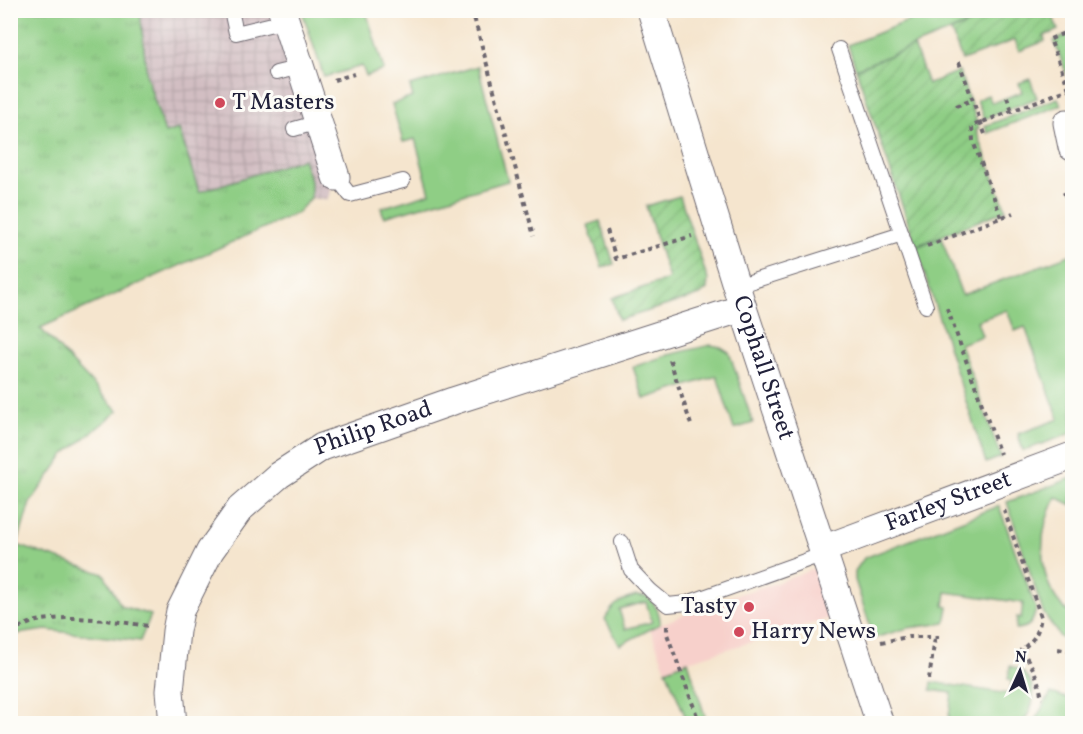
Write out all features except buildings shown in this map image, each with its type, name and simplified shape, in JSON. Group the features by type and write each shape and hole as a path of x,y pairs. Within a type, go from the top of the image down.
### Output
{"street":[{"name":"Cophall Street","path":"651,10 740,297 880,723"},
{"path":"284,16 288,70 306,125 336,177"},
{"name":"Philip Road","path":"173,723 170,691 180,611 210,551 240,509 279,475 321,447 740,297"},
{"name":"Farley Street","path":"824,552 1072,456"}],"lane":[{"path":"231,10 236,33 284,16"},
{"path":"839,49 926,306"},
{"path":"336,177 350,195 403,181"},
{"path":"740,297 902,234"},
{"path":"622,542 631,570 668,605 687,603 824,552"}],"path":[{"path":"472,10 534,236"},
{"path":"1071,123 1069,89 1050,39 1072,30"},
{"path":"959,62 986,137"},
{"path":"1000,217 973,141 972,126 1069,89"},
{"path":"1007,97 1012,111"},
{"path":"956,106 973,100"},
{"path":"1064,192 1072,214"},
{"path":"925,247 1013,213"},
{"path":"607,230 616,259 702,234"},
{"path":"944,301 1001,457"},
{"path":"668,355 692,428"},
{"path":"1001,501 1041,618 1033,640 1021,650 1038,678 1042,699"},
{"path":"668,605 667,634 700,723"},
{"path":"10,631 36,622 76,618 156,627"},
{"path":"871,644 908,637 943,638"},
{"path":"929,679 935,637"},
{"path":"1058,650 1072,652"}],"shaded area":[{"name":"T Masters","path":"140,11 282,11 336,177 327,200 311,198 311,182 303,159 198,192 179,129 165,133 147,77"},
{"path":"828,564 844,614 688,661 666,670 650,629 719,600"}],"green space":[{"path":"11,10 140,11 147,77 165,133 179,129 199,192 303,159 311,182 311,198 297,213 40,328 118,411 64,455 30,503 17,545 104,574 121,606 151,615 140,641 46,630 16,634 11,637"},
{"path":"1003,10 1051,11 1058,30 1044,36 1045,41 1019,51 1015,40 962,60 951,31"},
{"path":"302,11 366,11 384,70 366,76 362,66 324,77"},
{"path":"916,11 980,11 983,18 856,69 848,45 918,17"},
{"path":"1072,33 1072,88 1054,41"},
{"path":"914,46 928,84 959,71 979,128 976,130 1006,210 916,246 856,69"},
{"path":"478,66 508,181 384,217 381,208 430,193 415,139 403,142 392,104 413,97 410,86"},
{"path":"1030,79 1037,98 984,119 977,100 988,95 992,103 1022,92 1019,83"},
{"path":"1058,98 1061,105 987,133 985,126"},
{"path":"680,196 708,280 707,289 700,295 619,320 612,298 669,279 646,206"},
{"path":"600,221 614,264 602,267 588,225"},
{"path":"941,237 962,295 1072,254 1072,433 1023,451 1018,434 1059,419 1025,327 1015,331 1007,310 977,321 982,336 960,344 1001,457 986,463 916,247"},
{"path":"711,345 729,352 753,423 734,429 717,376 644,399 633,367 668,355"},
{"path":"1072,478 1072,505 1056,497 1049,511 1043,543 1043,559 1052,590 1060,604 1072,615 1072,643 1060,637 1043,612 1007,502"},
{"path":"999,506 1036,609 1030,624 1016,629 1017,617 1021,618 1023,603 946,592 944,606 948,607 945,623 908,628 874,638 855,580 855,571 864,558"},
{"path":"636,596 647,597 653,603 657,609 660,624 620,645 605,619 614,606","holes":["646,602 652,622 625,629 619,609"]},
{"path":"688,661 707,723 688,723 666,670"},
{"path":"1010,666 1026,676 1033,690 1031,708 1021,724 948,723 952,693 931,690 932,682 1009,694 1012,680 1008,679"},
{"path":"1051,693 1072,700 1072,717 1063,723 1033,723"}],"place":[{"name":"T Masters","path":"220,103"},
{"name":"Tasty","path":"749,607"},
{"name":"Harry News","path":"739,632"}]}
